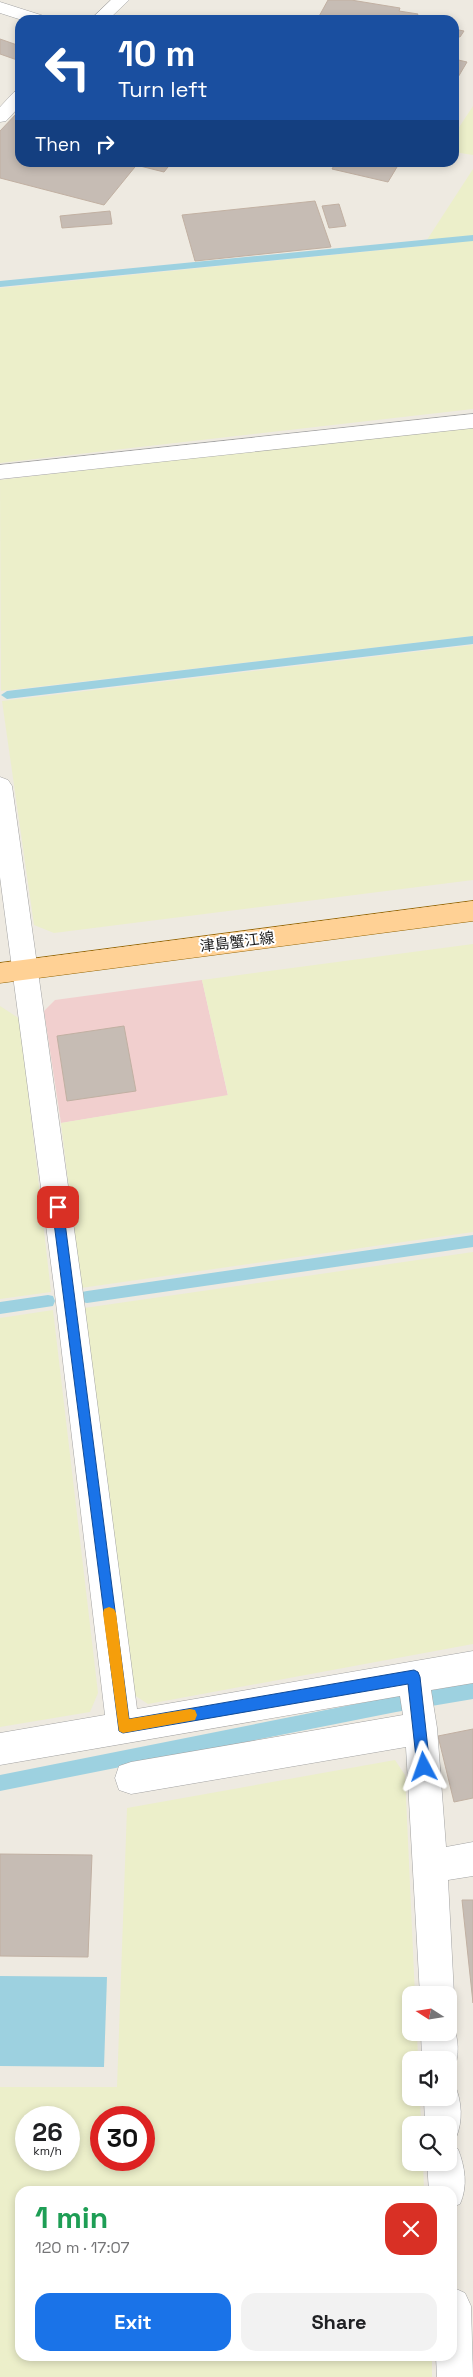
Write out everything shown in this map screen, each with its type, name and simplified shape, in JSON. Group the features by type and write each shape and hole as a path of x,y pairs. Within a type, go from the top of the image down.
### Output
{"main road":[{"name":"津島蟹江線","path":"13,971 473,911"}],"street":[{"path":"104,15 121,0"},
{"path":"0,7 23,15"},
{"path":"0,117 15,101"},
{"path":"0,472 473,421"},
{"path":"0,786 13,971 68,1286 123,1727"},
{"path":"131,1778 417,1702 473,1667"},
{"path":"0,1748 123,1727 417,1702"},
{"path":"417,1702 430,1866 437,1986"},
{"path":"430,1866 473,1859"},
{"path":"446,2171 447,2186"},
{"path":"455,2361 456,2377"}],"shaded area":[{"path":"202,980 228,1096 61,1123 44,1011 55,1000"}],"green space":[{"path":"473,106 473,155 459,153 459,127"},
{"path":"473,169 473,409 0,463 0,288 423,246"},
{"path":"473,424 473,636 1,691 0,480"},
{"path":"473,645 473,880 54,933 34,925 2,701"},
{"path":"473,944 473,1232 81,1288 61,1123 228,1095 202,980"},
{"path":"0,1006 20,1019 51,1292 0,1299"},
{"path":"473,1252 473,1644 148,1704 131,1693 84,1308"},
{"path":"53,1310 98,1693 90,1712 0,1727 0,1318"},
{"path":"395,1760 405,1775 415,1986 402,1986 402,2041 417,2041 418,2051 402,2051 402,2106 420,2106 421,2116 402,2116 402,2171 423,2171 424,2186 15,2186 15,2361 432,2361 432,2377 0,2377 0,2087 117,2087 127,1808"}],"water":[{"path":"0,1976 107,1977 104,2067 0,2066"}],"building":[{"path":"328,0 351,0 400,8 399,11 418,14 418,15 320,15"},
{"path":"459,30 464,31 460,37"},
{"path":"0,39 15,44 15,59 0,54"},
{"path":"459,60 467,62 459,76"},
{"path":"15,115 15,167 135,167 104,205 0,178 0,131"},
{"path":"144,167 168,167 164,172"},
{"path":"333,167 397,167 388,182 332,169"},
{"path":"315,201 331,247 195,261 182,215"},
{"path":"339,204 346,226 329,228 322,206"},
{"path":"110,211 112,224 62,228 60,216"},
{"path":"124,1026 136,1091 67,1101 57,1036"},
{"path":"473,1729 473,1798 454,1802 438,1736"},
{"path":"0,1854 92,1855 88,1957 0,1956"},
{"path":"462,1900 473,1900 473,2003"}],"waterway":[{"path":"0,284 473,238"},
{"path":"7,695 473,640"},
{"path":"87,1297 473,1241"},
{"path":"0,1308 48,1301"},
{"path":"0,1783 396,1704 473,1691"}],"slow traffic":[{"path":"109,1613 123,1727 190,1715"}],"route":[{"path":"58,1207 123,1727 414,1677 424,1767"}]}
